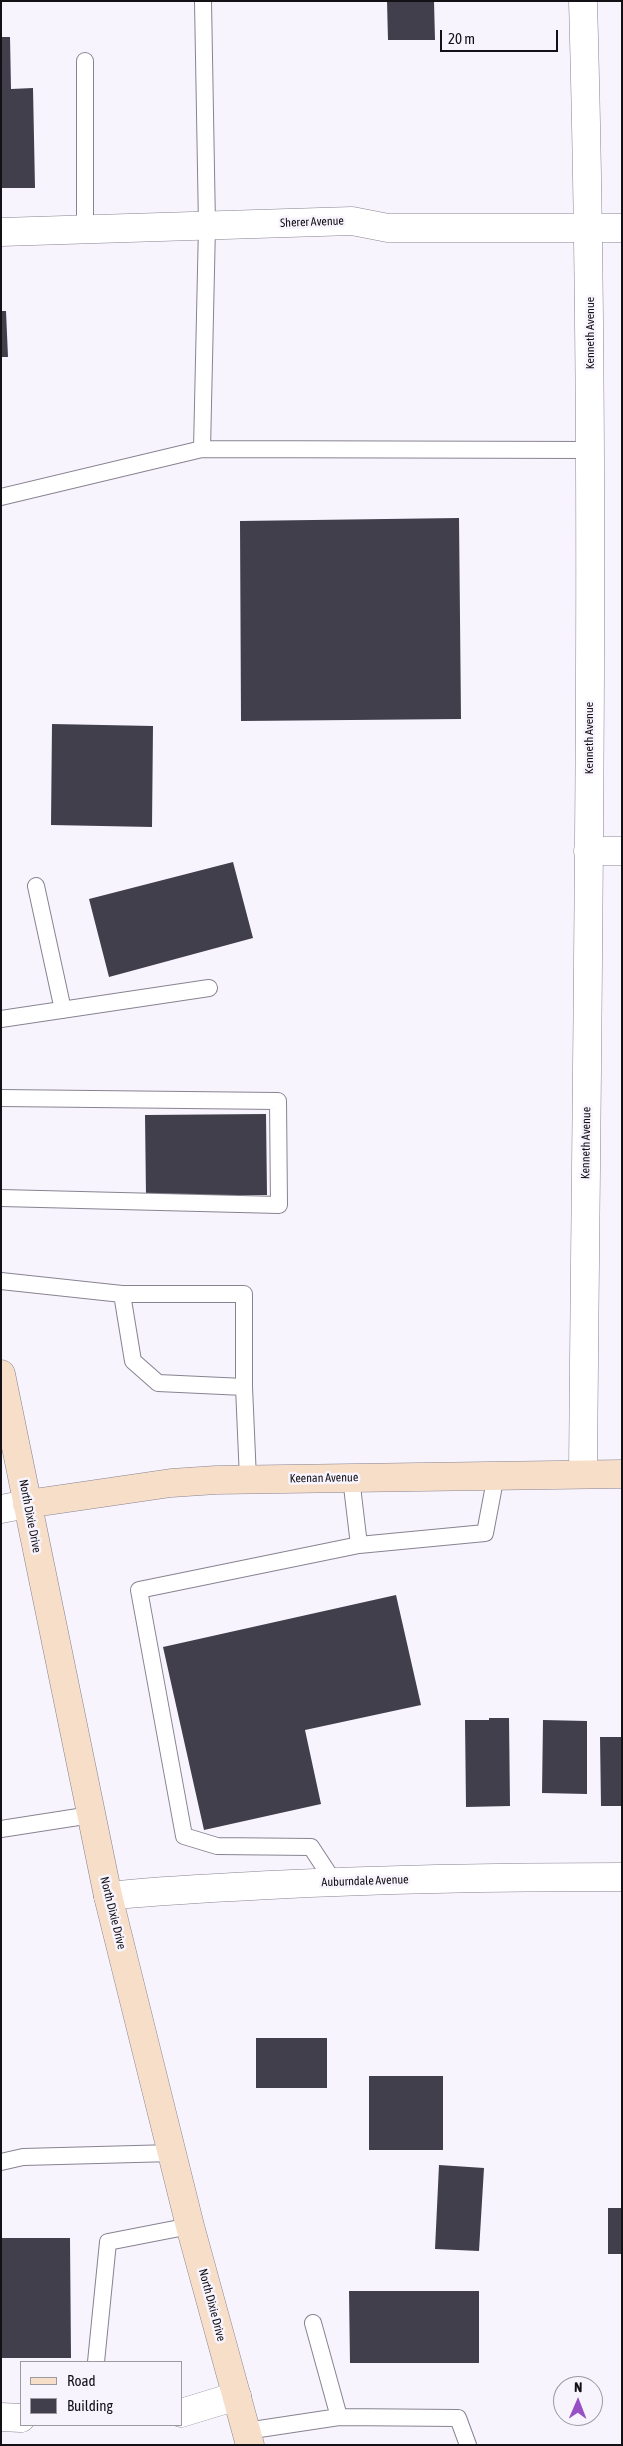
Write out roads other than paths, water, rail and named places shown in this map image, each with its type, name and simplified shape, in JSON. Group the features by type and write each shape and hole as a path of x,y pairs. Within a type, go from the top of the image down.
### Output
{"main road":[{"name":"North Dixie Drive","path":"1,1374 14,1506 190,2226 248,2438"},
{"name":"Keenan Avenue","path":"14,1506 171,1483 248,1479 622,1474"}],"street":[{"name":"Kenneth Avenue","path":"583,1 590,228 583,1474"},
{"name":"Sherer Avenue","path":"1,232 352,221 388,228 622,228"},
{"path":"588,851 622,852"},
{"name":"Auburndale Avenue","path":"108,1896 143,1892 334,1882 502,1877 622,1877"},
{"path":"182,2413 237,2396"},
{"path":"1,2417 20,2418"}],"lane":[{"path":"202,449 207,226 203,1"},
{"path":"85,60 85,228"},
{"path":"1,497 202,449 590,450"},
{"path":"36,886 64,1010"},
{"path":"1,1019 209,988"},
{"path":"1,1098 278,1101 279,1205 1,1198"},
{"path":"1,1280 122,1294 244,1294 244,1388 248,1479"},
{"path":"122,1294 133,1361 158,1383 244,1388"},
{"path":"334,1882 311,1847 217,1846 184,1836 139,1590 360,1545 486,1533 496,1475"},
{"path":"351,1478 360,1545"},
{"path":"1,1829 91,1815"},
{"path":"1,2162 23,2156 173,2153"},
{"path":"96,2361 108,2242 190,2226"},
{"path":"313,2323 339,2417"},
{"path":"248,2438 339,2417 458,2418 468,2445"}]}
